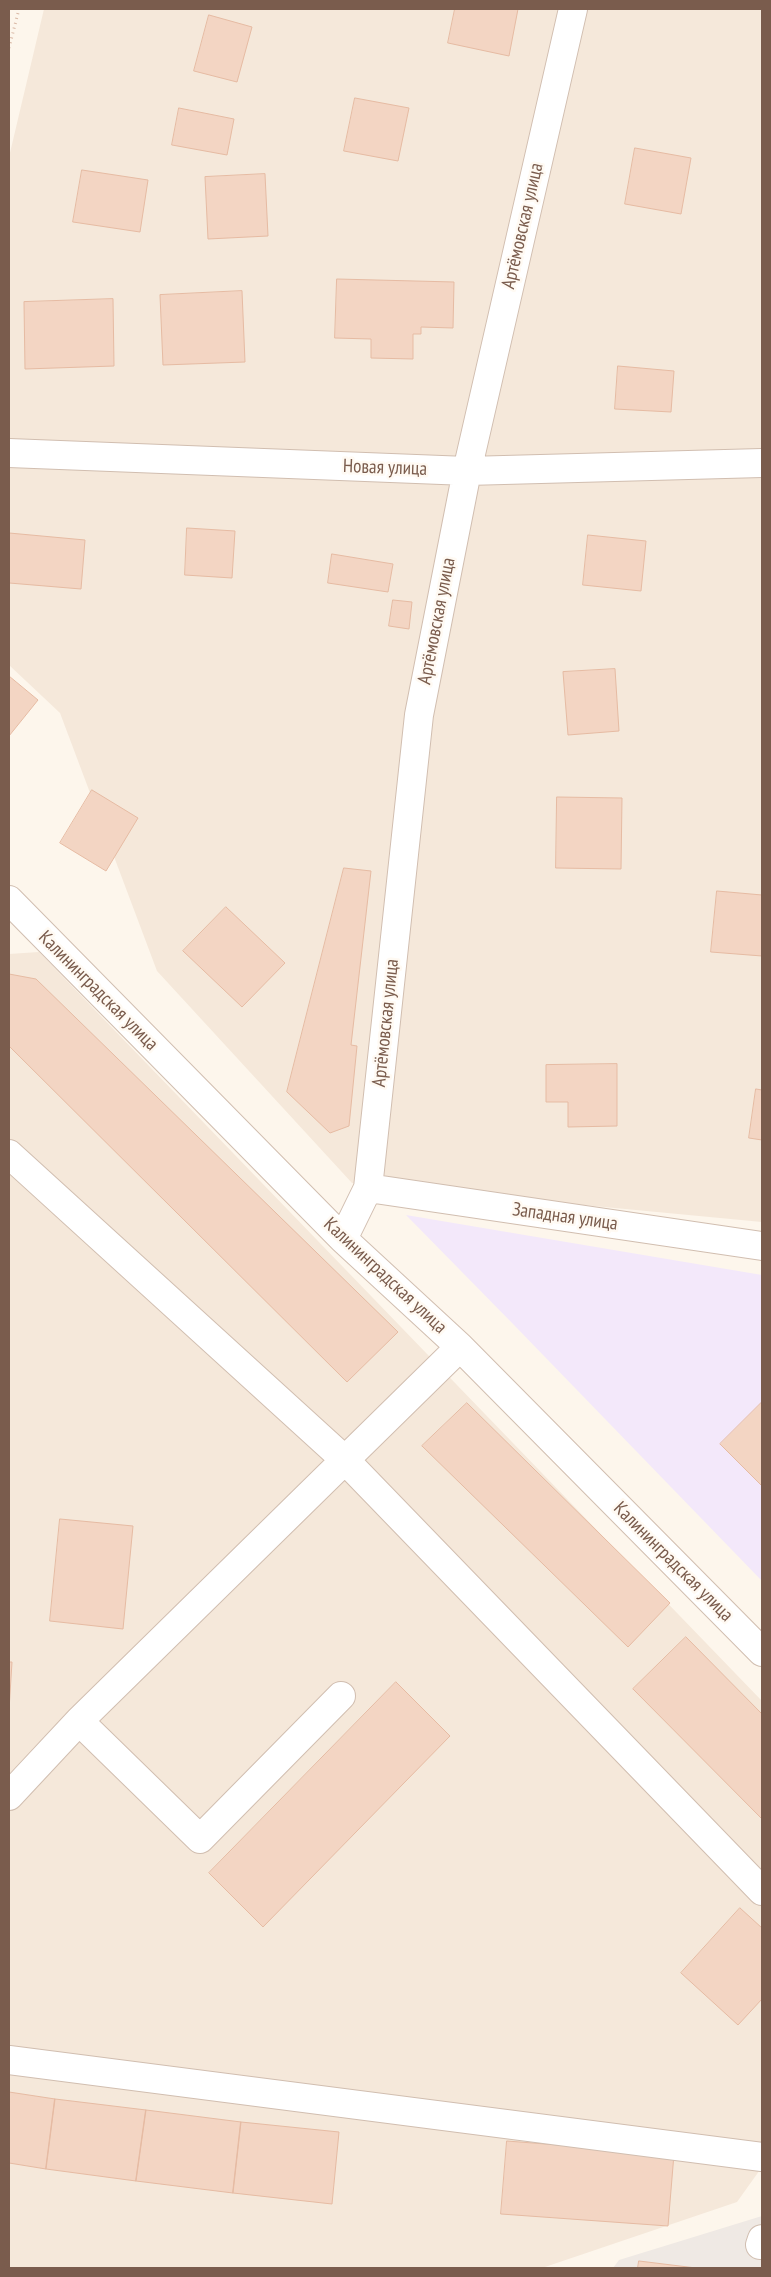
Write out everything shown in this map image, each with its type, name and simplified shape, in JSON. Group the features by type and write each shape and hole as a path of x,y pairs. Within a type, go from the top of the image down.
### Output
{"street":[{"name":"Артёмовская улица","path":"343,1239 368,1188 419,715 467,471 573,9"},
{"name":"Новая улица","path":"9,453 467,471 762,463"},
{"name":"Калининградская улица","path":"9,900 343,1239 460,1347 762,1652"},
{"path":"9,1154 345,1460 762,1891"},
{"name":"Западная улица","path":"368,1188 762,1246"},
{"path":"9,1796 79,1721 460,1347"},
{"path":"79,1721 200,1838 341,1696"},
{"path":"9,2060 762,2157"},
{"path":"762,2239 760,2244 762,2245"}],"path":[{"path":"9,48 19,9"}],"shaded area":[{"path":"44,9 762,9 762,1222 352,1183 157,971 60,713 9,665 9,157"},
{"path":"39,952 762,1701 762,2167 737,2202 542,2268 9,2268 9,954"},
{"path":"406,1215 762,1275 762,1581 514,1325"},
{"path":"762,2216 762,2268 613,2268 619,2260"}],"building":[{"path":"455,9 518,9 509,56 448,43"},
{"path":"209,15 252,27 237,82 194,71"},
{"path":"355,98 409,108 398,161 344,151"},
{"path":"179,108 234,119 227,155 172,145"},
{"path":"635,148 691,158 681,214 625,204"},
{"path":"82,170 148,180 140,232 73,222"},
{"path":"265,174 268,236 208,239 205,177"},
{"path":"337,279 454,282 453,328 421,327 421,334 413,334 413,359 371,358 371,339 335,338"},
{"path":"242,291 245,362 163,365 160,295"},
{"path":"113,299 114,366 25,369 24,302"},
{"path":"618,366 674,371 671,412 615,409"},
{"path":"187,528 235,531 232,578 185,575"},
{"path":"9,533 85,540 81,589 9,583"},
{"path":"588,535 646,541 641,591 583,585"},
{"path":"332,554 393,564 388,592 328,583"},
{"path":"393,600 412,602 409,629 389,626"},
{"path":"615,669 619,731 568,735 563,672"},
{"path":"9,676 38,700 9,736"},
{"path":"92,790 138,818 106,871 60,843"},
{"path":"557,797 622,798 621,869 556,868"},
{"path":"344,868 371,871 351,1045 357,1046 349,1126 330,1133 287,1092"},
{"path":"717,891 762,895 762,956 711,952"},
{"path":"226,907 285,963 242,1007 183,951"},
{"path":"9,974 36,979 398,1332 347,1382 9,1046"},
{"path":"617,1064 617,1126 568,1127 568,1102 546,1102 546,1065"},
{"path":"756,1089 762,1090 762,1140 749,1138"},
{"path":"762,1402 762,1486 720,1444"},
{"path":"467,1403 670,1603 628,1647 422,1446"},
{"path":"60,1519 133,1526 123,1629 50,1621"},
{"path":"686,1637 762,1714 762,1819 633,1689"},
{"path":"9,1662 12,1662 9,1710"},
{"path":"396,1682 450,1736 263,1927 209,1873"},
{"path":"740,1908 762,1928 762,1999 738,2025 681,1973"},
{"path":"9,2092 55,2099 46,2169 9,2163"},
{"path":"55,2099 146,2110 136,2181 46,2169"},
{"path":"146,2110 241,2122 233,2193 136,2181"},
{"path":"241,2122 339,2132 332,2204 233,2193"},
{"path":"507,2141 674,2154 668,2226 501,2214"},
{"path":"639,2261 696,2268 638,2268"}]}
